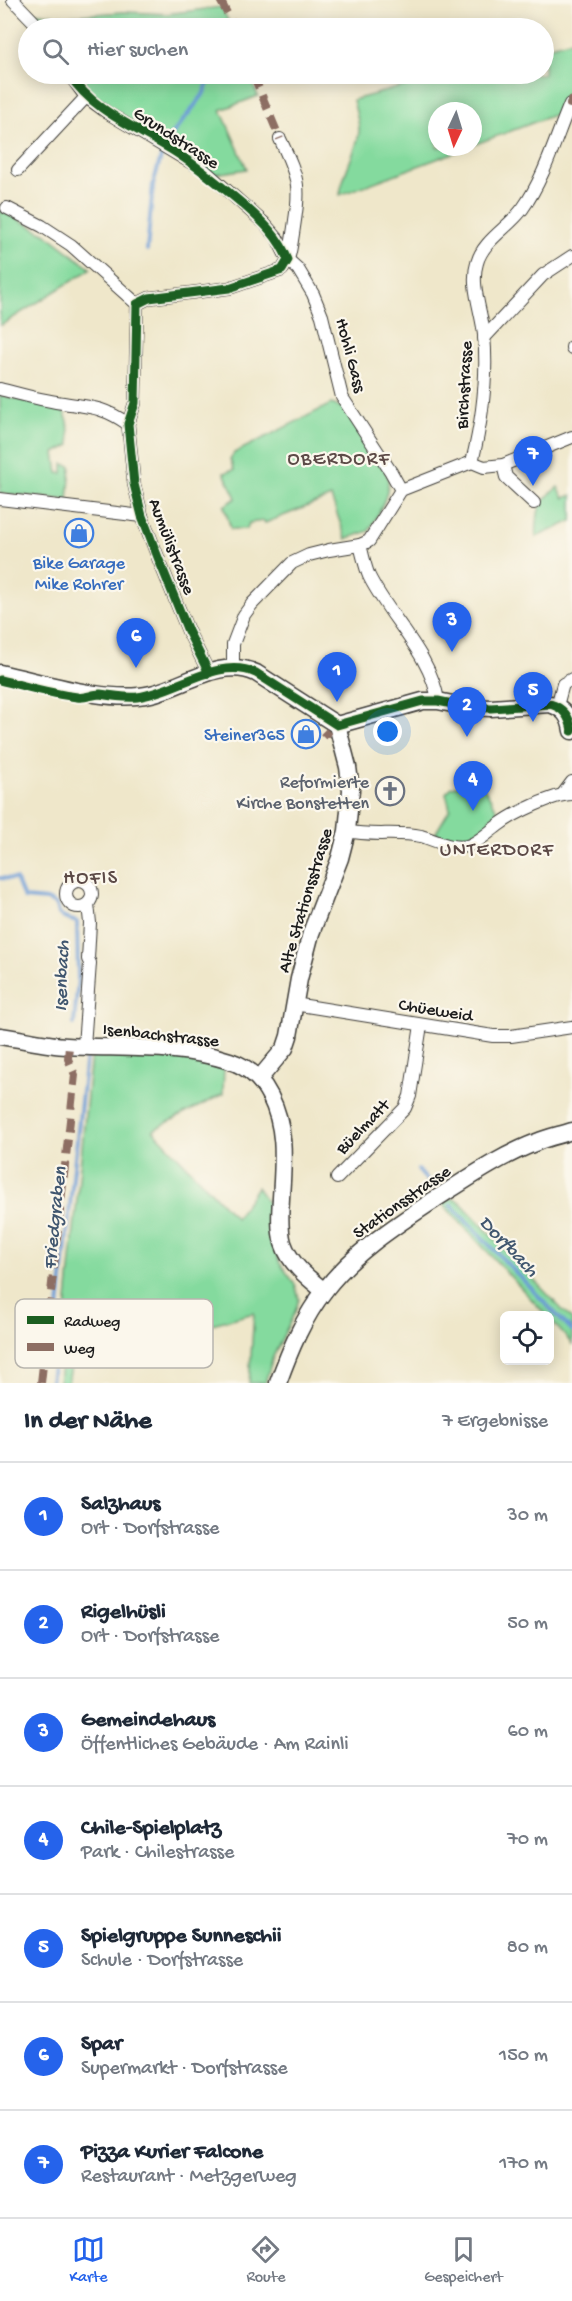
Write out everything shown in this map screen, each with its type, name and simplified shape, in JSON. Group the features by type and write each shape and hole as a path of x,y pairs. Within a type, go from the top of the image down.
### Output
{"street":[{"path":"13,0 30,18"},
{"name":"Grundstrasse","path":"76,84 86,97 108,113 204,171 264,223 277,238 288,260"},
{"path":"18,170 86,97"},
{"name":"Birchstrasse","path":"472,462 482,419 484,338 474,276 483,249 517,216 530,197 570,104"},
{"path":"7,208 42,225 71,245 137,304 149,298 206,292 251,281 282,270 288,260 299,190 296,173 280,139"},
{"path":"484,338 543,275 572,256"},
{"name":"Hohli Gass","path":"288,260 298,269 322,316 342,397 391,472 400,490"},
{"name":"Aumülistrasse","path":"137,304 135,402 128,424 134,484 142,516 188,631 209,673"},
{"path":"0,389 40,399 93,406 112,412 128,424"},
{"path":"233,667 233,644 244,615 292,563 329,549 360,545 369,541 400,490 472,462 484,467 503,465 572,437"},
{"path":"503,465 506,477 534,503"},
{"path":"0,499 142,516"},
{"path":"360,545 369,575 428,668 436,685 438,701"},
{"path":"0,673 96,694 133,697 161,691 209,673 233,667 245,668 337,724 399,706 438,701 467,707 491,708 543,704 557,706 566,712 572,731"},
{"path":"557,706 563,684 572,679"},
{"name":"Alte Stationsstrasse","path":"259,1079 285,1048 311,933 340,858 347,831 351,790 348,767 337,724"},
{"path":"347,831 364,834 403,833 460,847 475,842 503,822 568,794 572,782"},
{"path":"84,1046 90,963 88,958 90,923 88,904"},
{"name":"Chüeweid","path":"294,1004 493,1036 511,1036 572,1027"},
{"name":"Büelmatt","path":"337,1178 405,1108 410,1096 421,1025"},
{"name":"Isenbachstrasse","path":"0,1036 48,1044 208,1055 231,1062 259,1079 276,1107 282,1127 280,1216 284,1244 300,1270 324,1291"},
{"name":"Stationsstrasse","path":"278,1383 297,1333 324,1291 357,1255 388,1231 492,1164 538,1141 572,1131"}],"green space":[{"path":"221,7 227,18 34,18 29,12 66,16 124,12 167,14"},
{"path":"572,40 572,87 562,112 482,142 482,102 428,102 428,156 445,156 340,195 359,134 353,100 412,84 554,84 554,45"},
{"path":"81,84 253,84 258,96 221,110 247,169 215,174 120,116"},
{"path":"0,210 46,234 91,269 0,326"},
{"path":"0,395 63,410 68,421 70,445 55,453 58,473 63,473 63,464 71,466 68,500 0,493"},
{"path":"331,404 344,408 376,454 388,479 385,500 369,531 346,539 331,497 265,523 264,521 249,523 247,529 231,529 224,506 236,498 224,473 234,470 230,459 234,453"},
{"path":"558,487 564,498 572,495 572,521 536,537 541,504"},
{"path":"480,781 499,813 489,819 491,824 464,837 451,838 435,834 450,809 446,793 452,787"},
{"path":"94,1053 184,1059 224,1066 223,1094 153,1130 236,1218 257,1187 271,1207 272,1241 279,1262 295,1284 299,1299 273,1357 265,1383 249,1383 254,1313 213,1324 213,1299 67,1299 91,1055"},
{"path":"450,1198 459,1201 572,1320 572,1344 554,1324 554,1311 542,1311 442,1203"},
{"path":"60,1368 71,1368 68,1383 59,1383"}],"waterway":[{"name":"Dorfbach","path":"167,141 203,95 208,84"},
{"name":"Dorfbach","path":"147,250 153,184 163,150"},
{"name":"Isenbach","path":"0,878 16,879 24,898 47,900 57,905 59,914 64,918 77,922 78,979 74,1024"},
{"name":"Friedgraben","path":"60,1299 86,1055"},
{"name":"Dorfbach","path":"418,1170 432,1186"},
{"name":"Dorfbach","path":"451,1205 572,1331"},
{"name":"Friedgraben","path":"51,1383 53,1368"}],"marked path":[{"path":"220,0 230,18"},
{"path":"257,84 280,139"},
{"path":"572,97 570,104 572,104"},
{"path":"323,737 329,731"},
{"path":"50,1299 75,1075 68,1059 69,1046"},
{"path":"41,1383 43,1368"}],"cycle path":[{"path":"77,84 90,99 182,156 209,176 264,224 275,237 288,260 282,270 229,288 149,298 137,304 135,403 128,424 134,484 142,516 159,560 188,631 209,673"},
{"path":"0,680 80,697 100,694 137,697 152,694 212,672 241,669 256,673 337,725 423,701 438,701 467,707 491,708 550,704 566,714 572,731"}],"place":[{"name":"Pizza Kurier Falcone","path":"533,486"},
{"name":"Bike Garage Mike Rohrer","path":"79,533"},
{"name":"Gemeindehaus","path":"452,652"},
{"name":"Spar","path":"136,668"},
{"name":"Salzhaus","path":"337,702"},
{"name":"Spielgruppe Sunneschii","path":"533,722"},
{"name":"Steiner365","path":"306,734"},
{"name":"Rigelhüsli","path":"467,737"},
{"name":"Reformierte Kirche Bonstetten","path":"390,791"},
{"name":"Chile-Spielplatz","path":"473,811"}],"district":[{"name":"OBERDORF","path":"339,457"},
{"name":"UNTERDORF","path":"497,848"},
{"name":"HOFIS","path":"91,876"}]}
